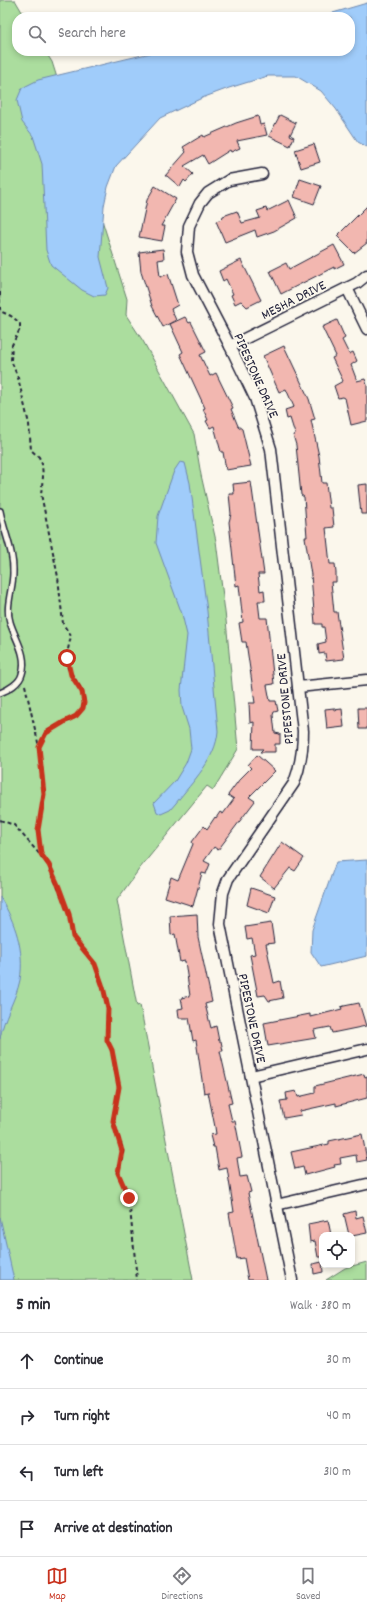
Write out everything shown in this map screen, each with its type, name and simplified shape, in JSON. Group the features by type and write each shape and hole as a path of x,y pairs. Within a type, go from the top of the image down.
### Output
{"street":[{"name":"PIPESTONE DRIVE","path":"262,174 229,180 208,193 194,213 187,237 187,252 194,275 255,398 272,449 303,731 303,748 300,767 290,789 235,867 223,893 220,924 292,1280"},
{"name":"MESHA DRIVE","path":"230,346 347,288 367,275"},
{"path":"347,288 367,329"},
{"path":"298,688 367,680"},
{"path":"251,1076 367,1049"},
{"path":"276,1205 367,1184"}],"lane":[{"path":"0,511 4,529 12,551 13,573 8,607 9,621 24,657 22,674 18,681 0,693"}],"path":[{"path":"0,292 2,312 11,316 20,323 20,329 12,345 11,360 18,378 29,424 31,450 39,457 42,464 43,477 41,494 58,577 63,624 71,636 67,658 68,666 84,698 83,708 76,716 46,733 39,747"},
{"path":"22,674 39,747 44,794 38,830 41,854"},
{"path":"0,820 14,825 41,854 49,865 69,914 73,937 95,964 108,1008 107,1040 112,1050 119,1087 113,1121 122,1151 118,1173 129,1198 137,1280"}],"green space":[{"path":"0,0 15,0 22,12 12,12 12,56 48,56 52,62 127,299 126,315 143,341 194,434 201,475 216,541 226,620 238,749 213,790 207,786 140,868 117,900 137,1006 140,1005 193,1280 0,1280"},
{"path":"367,1262 367,1280 326,1280 345,1268 355,1268 355,1265"}],"water":[{"path":"367,3 367,147 358,142 336,109 321,91 296,76 268,76 202,98 160,118 116,166 108,187 104,206 100,257 108,288 105,295 94,296 82,290 51,265 46,250 42,164 33,136 22,122 17,100 22,88 38,80 138,56 355,56 355,12 336,12"},
{"path":"180,462 185,463 190,483 207,611 218,731 213,751 203,769 170,810 161,814 157,812 154,803 175,781 186,763 191,749 189,729 182,707 181,690 187,635 182,614 156,543 158,516 174,471"},
{"path":"367,860 367,956 321,967 311,952 312,930 336,862"},
{"path":"0,897 10,916 18,937 21,969 16,995 4,1024 0,1039"},
{"path":"0,1217 14,1280 0,1280"}],"building":[{"path":"280,115 296,123 290,135 294,137 290,146 269,136"},
{"path":"258,116 260,125 264,124 267,135 237,141 240,148 231,152 230,150 208,164 203,155 184,166 193,174 186,182 184,180 180,187 165,176 186,152 183,147 203,135 204,137 236,123"},
{"path":"314,144 320,162 301,168 295,150"},
{"path":"300,179 321,186 314,204 294,197"},
{"path":"155,186 176,199 161,226 165,226 162,241 139,237 147,200"},
{"path":"289,200 297,218 274,231 257,237 255,230 225,242 216,221 222,219 223,216 237,211 242,223 260,218 257,211 266,208 267,211"},
{"path":"367,206 367,243 354,253 337,236"},
{"path":"334,245 344,264 334,269 334,267 281,294 270,271 286,263 289,269"},
{"path":"163,249 164,259 158,260 160,277 168,274 178,305 171,309 176,320 163,327 152,306 141,272 139,252"},
{"path":"241,260 261,300 247,307 241,301 235,304 231,295 233,294 226,279 223,281 219,271"},
{"path":"185,317 189,323 191,322 206,352 200,355 210,376 216,373 233,408 231,409 238,426 242,429 251,466 226,470 223,452 221,452 214,426 210,428 206,421 208,420 203,409 205,408 180,354 183,352 170,324"},
{"path":"337,320 345,338 342,340 349,354 353,352 357,361 351,365 357,381 365,379 367,385 367,421 351,425 345,398 338,398 334,386 343,381 332,358 336,356 322,327"},
{"path":"284,346 309,399 315,419 311,420 319,456 322,483 326,483 329,508 332,508 334,527 326,528 330,564 335,564 336,582 331,582 334,612 337,612 344,659 326,661 325,653 319,654 318,644 326,642 324,627 322,627 322,624 315,624 311,575 305,537 307,537 304,497 301,495 296,445 293,435 295,434 290,418 287,419 285,410 294,407 286,389 279,392 263,356"},
{"path":"251,482 264,574 258,574 260,591 264,590 265,601 258,601 260,618 267,618 274,684 267,685 270,701 276,701 278,711 274,712 273,715 275,733 280,734 280,744 275,744 275,752 260,752 263,749 253,749 254,722 250,723 249,703 255,703 246,642 242,642 239,623 243,622 239,585 236,586 229,522 231,514 229,494 234,494 233,484"},
{"path":"367,484 367,514 361,514 358,485"},
{"path":"334,708 334,710 342,709 344,727 327,729 325,709"},
{"path":"358,708 367,708 367,729 359,729"},
{"path":"257,755 275,771 249,797 255,801 218,850 214,847 204,861 210,864 206,874 202,873 193,906 165,897 171,877 178,880 193,844 192,842 204,826 207,829 220,812 223,814 234,799 228,795 239,780 251,768 248,765"},
{"path":"282,842 304,858 295,871 290,868 274,888 260,877"},
{"path":"251,888 275,896 269,913 247,905"},
{"path":"197,914 198,937 212,1002 205,1004 211,1028 216,1026 219,1041 221,1041 223,1051 220,1051 232,1103 228,1104 232,1121 235,1121 242,1157 237,1158 240,1177 247,1176 251,1192 248,1193 266,1280 248,1280 244,1258 237,1259 229,1213 234,1212 227,1168 219,1170 215,1147 213,1147 210,1135 216,1134 215,1127 208,1092 204,1093 196,1040 193,1041 189,1018 179,1018 178,1009 183,1008 181,998 190,996 185,961 180,962 175,934 171,935 170,916"},
{"path":"271,923 274,943 266,944 274,983 280,981 283,998 269,1001 265,995 258,996 250,955 255,954 252,938 247,939 245,927"},
{"path":"359,1003 366,1026 332,1033 330,1027 314,1030 316,1038 268,1046 264,1023 310,1014 310,1017 342,1009 341,1007 344,1006"},
{"path":"364,1074 365,1077 367,1076 367,1098 336,1106 336,1103 300,1111 301,1115 284,1118 280,1101 287,1100 286,1093 296,1091 298,1097 315,1093 315,1086"},
{"path":"362,1134 367,1160 357,1162 356,1155 340,1158 341,1164 334,1165 335,1167 305,1175 303,1167 295,1169 291,1152 329,1144 329,1141"},
{"path":"355,1211 356,1218 363,1216 367,1233 355,1235 355,1232 348,1232 344,1214"},
{"path":"328,1220 330,1232 319,1232 319,1257 315,1241 310,1242 308,1224"},
{"path":"319,1263 319,1268 323,1268 323,1272 314,1274 313,1264"}],"route":[{"path":"67,658 71,675 82,692 84,703 83,708 76,716 46,733 39,747 44,794 38,830 41,854 49,865 59,887 69,914 73,937 95,964 103,987 108,1008 107,1040 112,1050 119,1087 113,1121 122,1151 118,1173 129,1198"}]}
